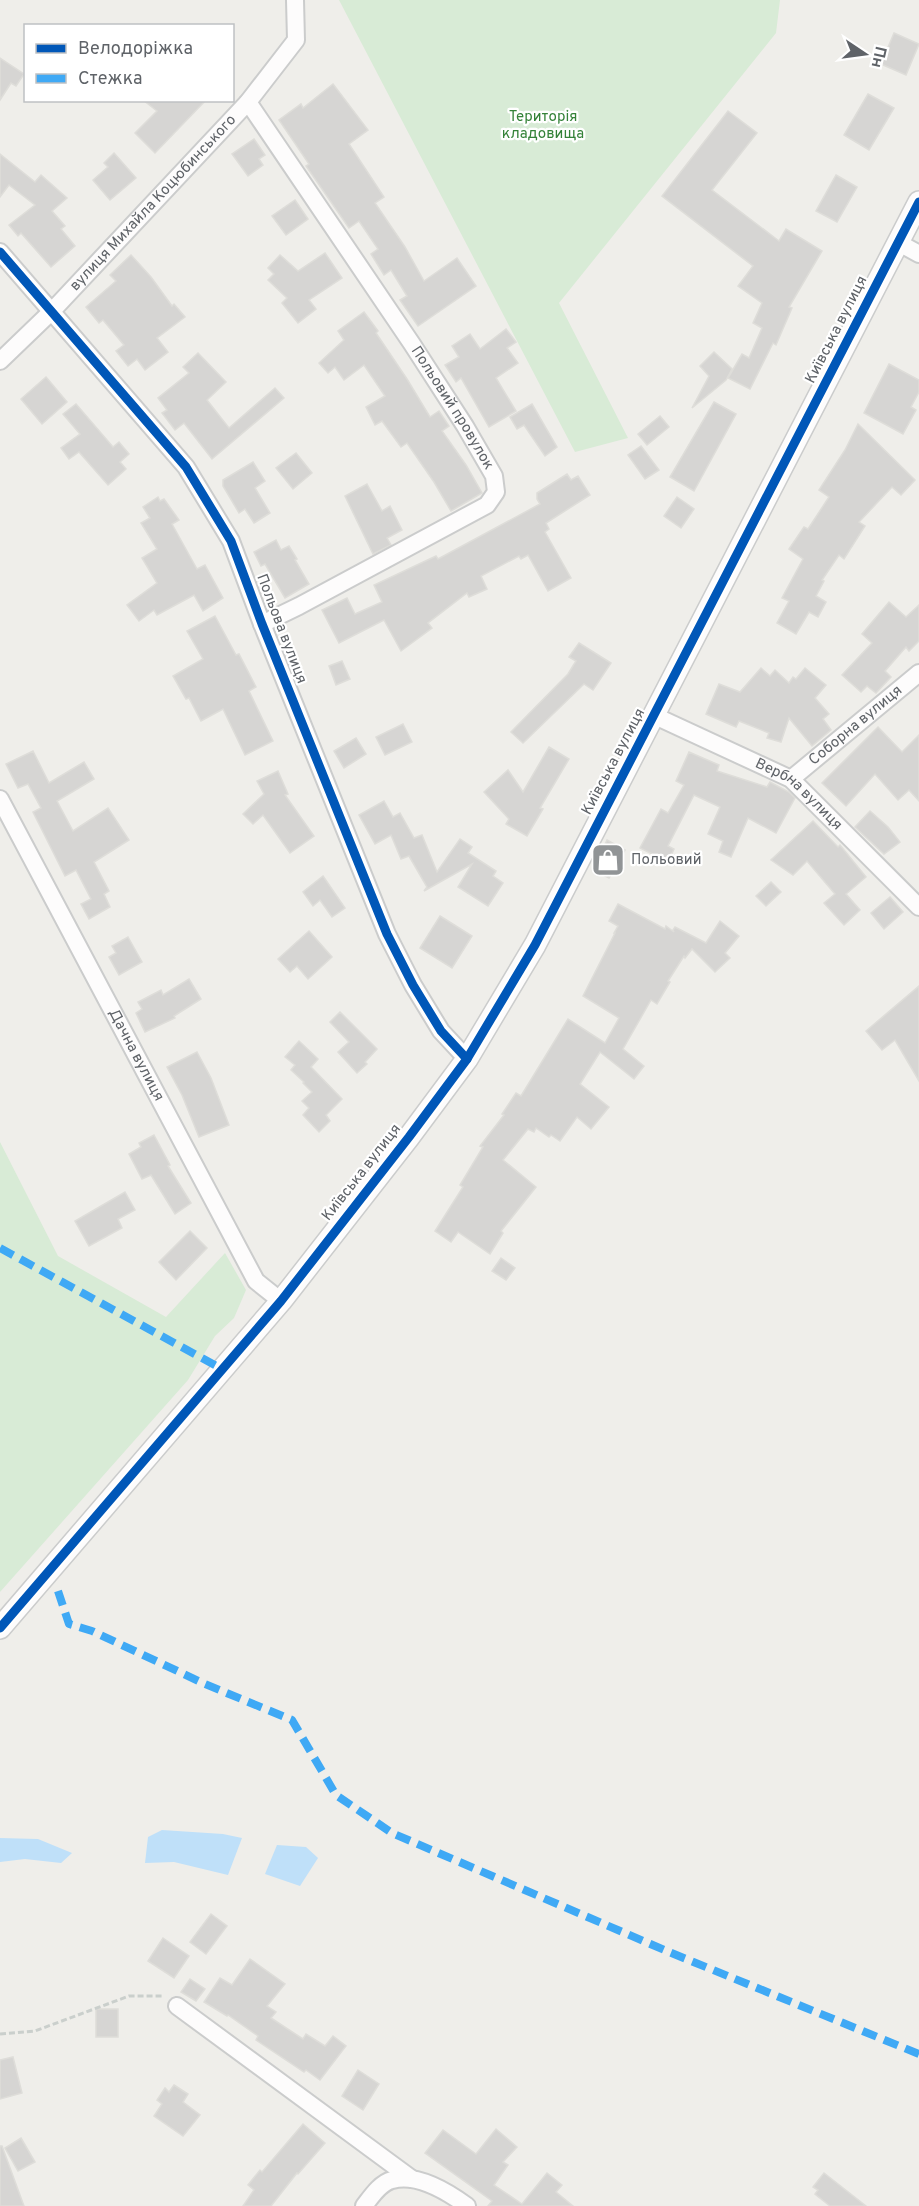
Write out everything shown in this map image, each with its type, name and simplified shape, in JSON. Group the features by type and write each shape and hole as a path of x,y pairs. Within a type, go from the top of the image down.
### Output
{"street":[{"name":"вулиця Михайла Коцюбинського","path":"0,361 52,311 248,102 296,40 295,0"},
{"name":"Польовий провулок","path":"248,102 465,426 494,476 496,492 487,505 261,624"},
{"name":"Київська вулиця","path":"0,1628 281,1301 467,1059 535,945 919,202"},
{"path":"899,243 919,254"},
{"name":"Польова вулиця","path":"0,252 186,467 231,541 261,624 387,934 413,985 441,1031 467,1059"},
{"name":"Соборна вулиця","path":"791,779 919,673"},
{"name":"Вербна вулиця","path":"655,716 791,779 919,907"},
{"name":"Дачна вулиця","path":"0,799 256,1281 281,1301"},
{"path":"177,2006 412,2179 450,2194 467,2206"},
{"path":"364,2206 375,2192 391,2180 412,2179"}],"path":[{"path":"0,2034 35,2031 129,1996 165,1996 177,2006"}],"green space":[{"name":"Територія кладовища","path":"339,0 780,0 776,33 559,303 628,438 575,452"},
{"path":"0,1142 58,1256 166,1317 225,1253 246,1290 234,1318 215,1336 188,1380 0,1592"}],"water":[{"path":"162,1830 223,1834 242,1838 228,1875 174,1862 145,1863 148,1837"},
{"path":"0,1838 38,1839 72,1853 61,1863 25,1859 0,1862"},
{"path":"277,1845 306,1847 318,1858 300,1886 265,1874"}],"building":[{"path":"894,33 919,44 906,75 881,64"},
{"path":"0,58 24,74 16,86 11,83 0,100"},
{"path":"333,84 368,130 349,144 384,197 375,203 405,247 424,281 457,258 476,286 418,326 400,300 407,296 391,270 384,275 371,254 378,249 359,221 349,228 306,166 309,164 279,120 301,104 303,108"},
{"path":"868,94 894,108 869,150 844,135"},
{"path":"146,102 204,102 155,153 135,133 157,111"},
{"path":"728,111 757,133 712,190 779,241 786,229 822,251 789,307 792,308 776,345 773,343 750,389 728,378 742,354 749,358 762,328 753,323 762,303 738,286 753,266 662,196"},
{"path":"254,139 265,155 259,159 263,165 248,176 232,154"},
{"path":"114,153 136,178 110,200 93,180 108,167 104,163"},
{"path":"0,154 35,182 41,175 67,198 52,211 65,226 61,229 75,246 51,267 21,233 18,236 9,225 35,205 9,185 0,197"},
{"path":"836,175 857,187 837,222 816,211"},
{"path":"295,200 308,219 286,235 272,216"},
{"path":"325,253 342,278 309,300 316,309 298,323 282,303 287,298 268,280 274,274 268,268 280,255 298,271"},
{"path":"131,255 151,277 172,306 174,304 185,317 157,338 168,352 145,370 137,359 128,366 116,351 124,345 103,320 99,323 86,307 116,281 110,275"},
{"path":"364,312 430,417 439,411 449,426 442,431 482,493 451,511 407,443 401,447 382,421 375,425 366,407 385,396 364,365 344,380 335,367 328,373 319,363 344,340 338,331"},
{"path":"506,329 516,342 507,348 518,363 496,378 516,411 489,427 461,378 456,382 445,365 459,357 452,346 470,334 480,349"},
{"path":"714,352 732,369 726,380 692,408 709,376 700,366"},
{"path":"198,353 226,382 207,400 229,428 275,388 284,398 212,459 184,423 175,430 162,413 167,410 158,398 189,373 183,367"},
{"path":"889,364 919,380 919,392 911,407 916,410 903,434 864,413"},
{"path":"46,377 67,402 42,424 21,399"},
{"path":"714,402 736,414 694,491 670,477"},
{"path":"76,404 113,447 119,442 129,454 120,462 126,469 108,485 79,452 69,459 61,448 80,434 63,414"},
{"path":"532,404 557,447 545,456 524,425 517,429 510,417"},
{"path":"660,416 669,427 647,445 638,434"},
{"path":"858,424 915,480 901,495 892,487 859,522 865,526 844,559 839,555 822,580 824,581 816,596 826,602 818,617 809,612 796,634 777,623 789,601 782,598 803,559 789,549 804,527 808,529 829,497 819,490 845,450"},
{"path":"641,446 659,470 645,479 628,455"},
{"path":"296,453 312,473 293,489 276,468"},
{"path":"253,462 265,481 255,488 270,513 254,523 245,509 239,513 223,486 223,480"},
{"path":"567,474 571,480 578,476 590,495 546,523 549,529 545,532 571,578 548,591 528,555 521,559 519,556 481,576 487,589 469,597 467,593 428,623 432,628 401,651 384,620 339,643 322,610 347,598 355,614 382,602 374,585 436,556 438,559 540,504 537,493"},
{"path":"367,484 382,511 390,506 402,530 387,538 391,545 373,554 345,496"},
{"path":"158,497 160,501 164,499 179,520 172,524 197,569 205,565 223,598 203,611 194,595 157,615 154,610 139,621 127,605 157,583 142,558 157,549 141,523 150,518 143,507"},
{"path":"677,497 694,509 681,528 664,516"},
{"path":"276,540 281,550 289,546 309,584 285,598 265,564 261,566 254,552"},
{"path":"889,602 906,617 919,605 919,641 909,651 906,647 885,671 891,677 876,693 867,686 861,692 842,675 872,643 862,634"},
{"path":"215,616 256,687 249,691 273,741 245,755 223,709 201,721 189,698 186,699 173,676 203,659 187,631"},
{"path":"579,643 611,663 593,690 584,684 523,743 511,732 568,674 576,661 569,657"},
{"path":"342,661 350,679 336,685 329,666"},
{"path":"761,668 770,676 775,670 789,683 793,677 796,679 805,668 826,685 815,698 829,714 823,719 831,730 812,746 789,718 781,742 767,738 769,733 739,721 736,727 706,714 719,684 740,692"},
{"path":"403,724 412,742 385,755 376,737"},
{"path":"878,727 902,752 919,735 919,801 909,790 898,800 875,774 846,806 822,783"},
{"path":"356,738 366,754 344,768 334,751"},
{"path":"549,747 569,759 540,808 543,809 527,836 506,824 509,819 484,792 508,770 523,792"},
{"path":"33,751 49,783 84,762 94,779 57,801 73,831 108,808 129,840 94,862 109,891 104,894 110,907 89,919 81,904 91,899 76,870 65,876 33,812 41,808 28,784 18,788 6,764"},
{"path":"689,752 719,765 717,771 767,787 770,782 789,792 795,798 776,833 748,818 731,857 719,852 723,841 708,834 720,807 694,795 668,846 674,849 668,862 640,848 661,809 668,813 684,785 676,781"},
{"path":"278,771 288,794 285,795 314,836 290,853 263,815 253,824 243,814 264,794 257,781"},
{"path":"384,801 393,817 400,813 414,838 422,835 437,872 460,839 472,847 468,853 496,871 493,876 503,883 488,906 458,887 472,864 424,891 427,887 409,856 401,859 391,835 375,844 359,815"},
{"path":"870,811 888,827 900,842 884,854 855,827"},
{"path":"813,821 838,847 840,845 866,877 846,894 860,910 844,925 824,903 835,894 807,861 793,875 771,860"},
{"name":"Польовий","path":"607,840 625,850 609,878 593,870"},
{"path":"323,876 345,908 332,917 320,900 313,906 303,892"},
{"path":"771,882 781,892 766,906 756,896"},
{"path":"890,897 903,912 884,929 871,913"},
{"path":"618,904 665,929 666,926 674,932 675,927 706,943 720,921 739,936 725,953 730,958 715,972 692,949 685,958 684,956 668,981 670,982 657,1004 651,1000 623,1049 644,1066 634,1079 600,1052 580,1084 609,1107 591,1129 577,1117 560,1141 536,1128 534,1132 528,1129 503,1160 536,1187 501,1231 503,1233 490,1254 458,1232 451,1242 435,1231 463,1187 460,1185 483,1147 480,1146 504,1115 502,1114 516,1093 521,1096 568,1019 605,1043 619,1018 583,996 618,926 609,921"},
{"path":"440,916 472,936 452,968 420,948"},
{"path":"309,931 332,957 308,979 297,966 290,972 278,959"},
{"path":"128,937 142,962 119,975 109,957 116,953 112,946"},
{"path":"189,979 201,999 174,1016 175,1018 145,1032 136,1013 142,1009 138,1002 161,990 163,995"},
{"path":"919,986 919,1081 895,1040 882,1050 866,1031"},
{"path":"340,1012 377,1049 365,1062 367,1064 357,1073 338,1052 349,1042 330,1022"},
{"path":"299,1041 318,1059 311,1067 342,1099 326,1115 330,1121 319,1132 303,1115 309,1108 302,1101 312,1092 291,1070 295,1065 285,1057"},
{"path":"197,1052 211,1078 229,1125 199,1137 182,1095 167,1067"},
{"path":"154,1135 170,1165 168,1166 191,1203 175,1214 151,1175 142,1179 129,1154 141,1147 139,1143"},
{"path":"125,1192 135,1210 118,1219 122,1228 89,1246 75,1221"},
{"path":"190,1231 207,1248 176,1280 159,1262"},
{"path":"501,1258 515,1268 506,1280 492,1271"},
{"path":"211,1914 227,1926 206,1954 190,1942"},
{"path":"163,1938 189,1956 174,1978 148,1961"},
{"path":"250,1959 285,1984 267,2006 276,2012 271,2018 303,2039 306,2034 325,2046 333,2036 346,2046 320,2080 256,2040 258,2036 228,2015 204,2002 220,1978 232,1985"},
{"path":"190,1979 205,1989 196,2001 181,1992"},
{"path":"96,2009 118,2009 118,2037 96,2037"},
{"path":"13,2057 22,2093 0,2099 0,2060"},
{"path":"358,2070 379,2084 363,2110 342,2096"},
{"path":"174,2085 188,2094 183,2102 200,2115 183,2136 154,2116 162,2104 157,2100 165,2088 169,2092"},
{"path":"303,2124 325,2143 271,2206 243,2206 254,2190 248,2185"},
{"path":"496,2129 517,2147 503,2162 508,2165 494,2185 522,2204 547,2173 562,2185 556,2192 573,2206 488,2206 492,2201 425,2153 443,2130 476,2154"},
{"path":"21,2138 35,2162 18,2171 5,2148"},
{"path":"0,2146 2,2146 24,2206 0,2206"},
{"path":"824,2173 866,2206 830,2206 815,2194 818,2190 813,2187"}],"marked path":[{"path":"0,1248 222,1369"},
{"path":"58,1591 69,1624 92,1631 205,1684 292,1720 336,1795 392,1833 669,1952 919,2054"}],"cycle path":[{"path":"0,1628 281,1301 467,1059 535,945 919,202"},
{"path":"0,252 186,467 231,541 262,624 387,934 413,985 441,1031 467,1059"}],"place":[{"name":"Польовий","path":"608,860"}]}
